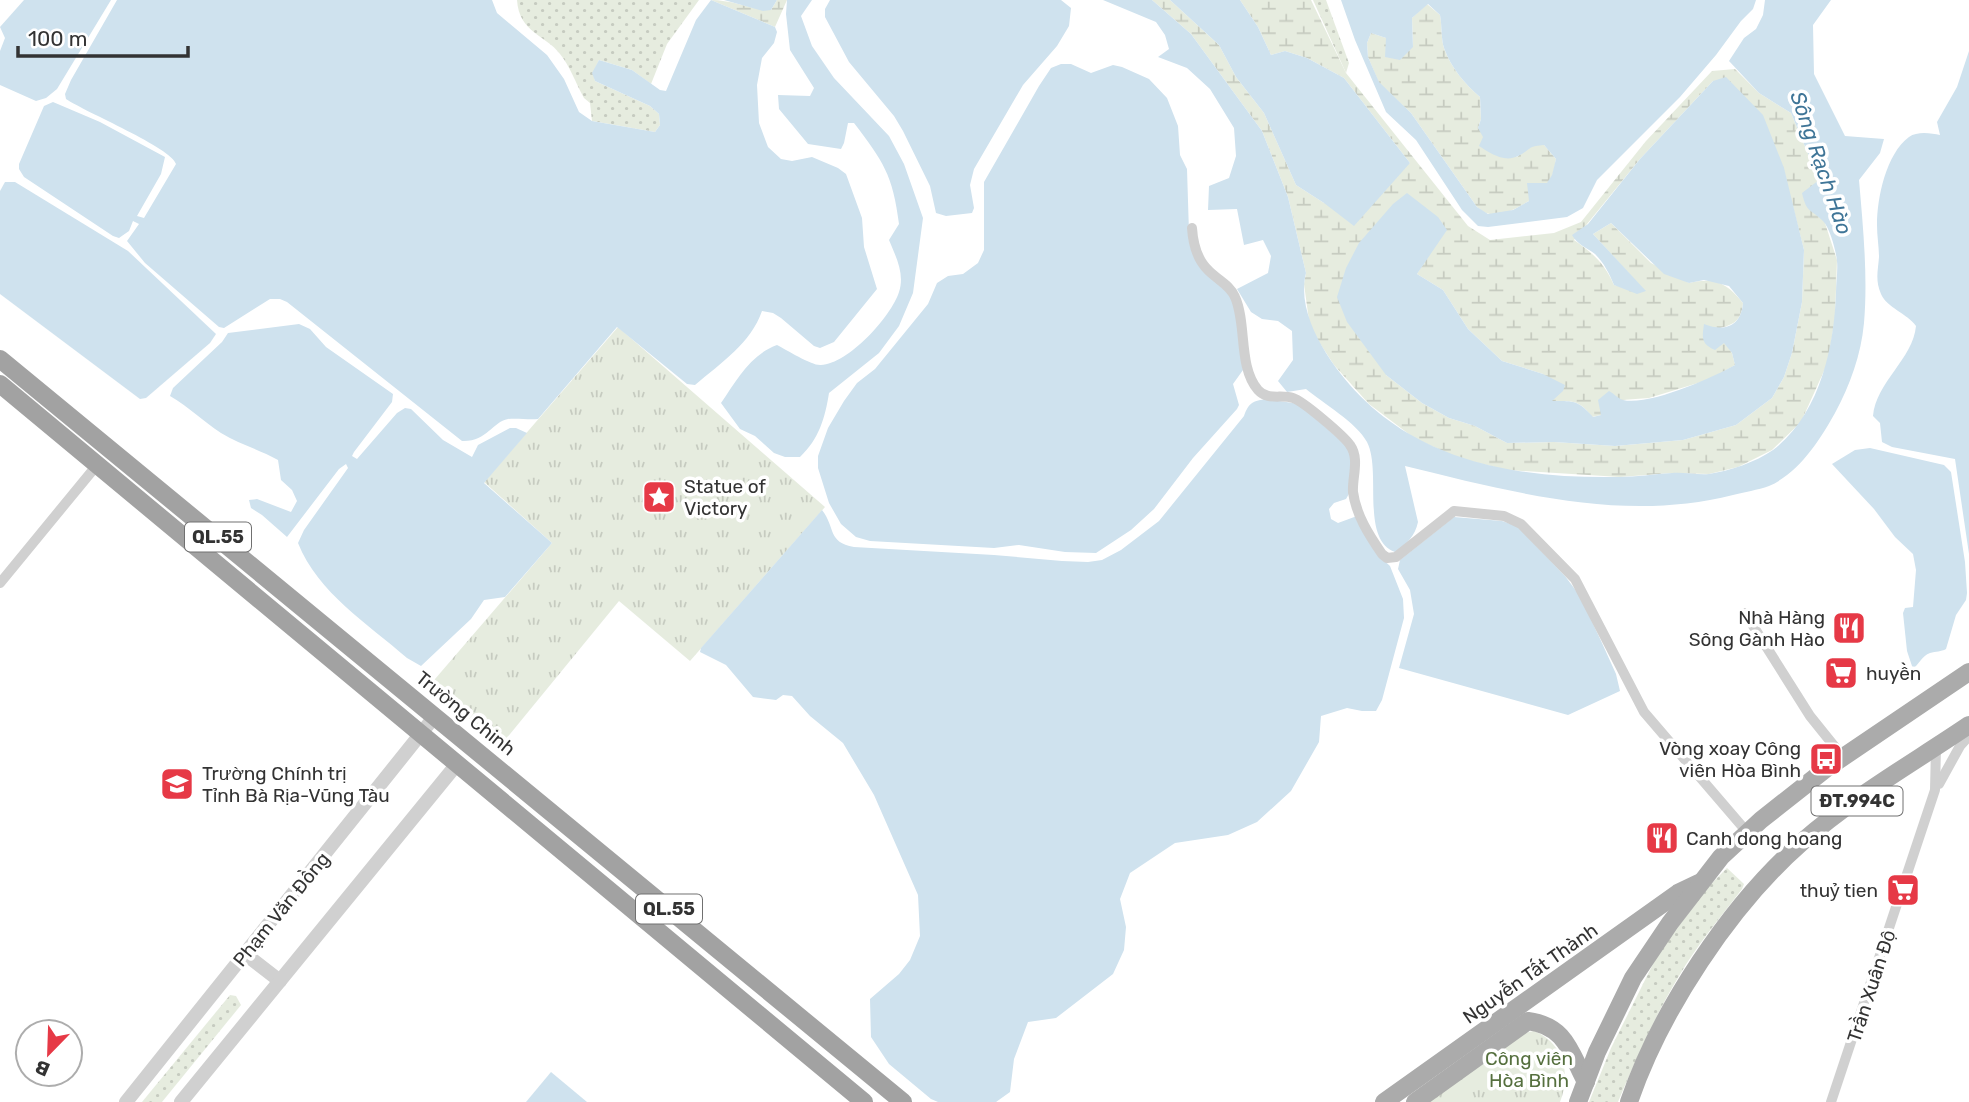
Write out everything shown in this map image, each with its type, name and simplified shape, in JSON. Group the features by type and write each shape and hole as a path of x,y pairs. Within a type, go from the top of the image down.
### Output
{"highway":[{"name":"Trường Chinh","path":"0,359 472,745 900,1101"},
{"name":"QL.55","path":"0,384 863,1102"}],"main road":[{"name":"ĐT.994C","path":"1578,1102 1597,1052 1633,978 1670,923 1721,857 1747,832 1843,757 1969,672"},
{"name":"ĐT.994C","path":"1629,1102 1650,1049 1685,987 1714,942 1755,888 1785,857 1830,819 1969,726"},
{"name":"Nguyễn Tất Thành","path":"1415,1102 1678,893 1702,881"},
{"name":"Nguyễn Tất Thành","path":"1523,1014 1555,1030 1586,1082"},
{"name":"Nguyễn Tất Thành","path":"1384,1102 1523,1014"}],"street":[{"path":"1192,228 1194,246 1205,266 1225,283 1234,296 1246,360 1258,390 1268,396 1296,399 1338,432 1352,448 1355,459 1354,494 1359,515 1382,554 1387,558 1396,557 1454,511 1504,516 1521,524 1575,579 1619,666 1654,726 1747,832"},
{"path":"0,583 97,465"},
{"path":"1745,613 1810,716 1843,757"},
{"name":"Phạm Văn Đồng","path":"126,1102 435,716"},
{"path":"1935,790 1960,746 1969,736"},
{"path":"181,1102 472,745"},
{"name":"Trần Xuân Độ","path":"1831,1102 1935,790 1936,748"},
{"path":"245,954 280,981"}],"green space":[{"path":"517,0 699,0 667,44 651,84 632,70 599,60 593,73 595,81 650,106 659,114 660,125 655,132 592,121 590,103 584,98 567,64 554,48 528,27 519,11"},
{"path":"711,0 771,10 777,0 787,0 775,27"},
{"path":"1152,0 1170,0 1219,45 1236,77 1264,113 1296,185 1324,203 1410,163 1344,78 1307,58 1285,51 1271,55 1258,27 1240,0 1311,0 1346,73 1468,226 1490,240 1554,233 1581,222 1646,141 1712,71 1735,69 1759,93 1791,113 1819,180 1825,223 1837,260 1835,318 1828,362 1801,422 1772,450 1738,467 1709,474 1672,473 1620,477 1507,470 1458,458 1414,438 1369,404 1334,365 1310,328 1304,284 1306,273 1288,197 1262,131 1191,34","holes":["1713,81 1793,207 1804,250 1802,302 1792,353 1784,377 1772,398 1736,425 1683,440 1615,446 1554,442 1507,443 1422,403 1386,375 1407,194 1425,261 1417,274 1443,290 1468,329 1502,361 1543,374 1551,401 1574,402 1592,417 1601,415 1622,400 1649,398 1711,379 1735,365 1732,353 1716,329 1738,319 1743,303 1726,286 1713,281 1689,283 1651,263 1611,223 1593,234 1645,291 1614,285 1598,260 1574,240 1640,159"]},
{"path":"1313,0 1326,0 1349,63 1346,73"},
{"path":"1427,4 1440,15 1443,44 1450,62 1480,97 1481,119 1478,128 1517,157 1530,145 1544,145 1556,159 1548,183 1524,204 1504,213 1486,213 1477,207 1411,113 1379,83 1368,57 1367,43 1371,33 1413,47 1412,18"},
{"path":"618,327 825,507 690,661 619,601 501,745 429,686 552,543 484,482"},
{"path":"1727,868 1744,884 1742,889 1701,942 1679,976 1646,1038 1618,1102 1589,1102 1611,1048 1659,952 1709,886"},
{"path":"230,995 236,996 241,1005 162,1102 142,1102"},
{"name":"Công viên Hòa Bình","path":"1534,1031 1552,1043 1562,1060 1565,1081 1560,1102 1429,1102 1524,1033"}],"water":[{"path":"24,0 111,0 57,89 46,98 36,101 0,85 0,51 5,38 0,27"},
{"path":"117,0 492,0 497,13 547,55 564,79 579,112 592,121 655,132 660,125 659,114 650,106 595,81 592,73 599,60 632,70 660,90 666,91 696,20 711,0 775,27 777,32 774,43 762,58 757,85 759,123 768,147 781,159 792,161 812,157 846,174 862,218 864,247 877,289 834,342 820,348 781,318 762,311 743,343 695,385 687,384 617,327 538,419 508,419 477,438 462,441 287,302 270,299 224,328 219,327 145,263 127,241 139,224 133,221 129,231 119,238 113,236 24,177 19,164 44,106 53,102 100,122 165,157 161,174 137,216 144,218 176,164 160,149 66,99 65,94 71,80"},
{"path":"724,0 777,0 771,10 763,11"},
{"path":"787,0 812,0 801,16 812,46 834,78 889,136 904,164 923,218 913,293 899,326 879,353 829,393 820,428 800,457 785,457 774,453 755,436 740,429 721,403 738,377 752,362 777,345 817,365 832,363 843,357 867,338 887,314 899,292 901,279 889,240 899,224 894,193 885,169 872,148 854,123 848,123 841,149 808,144 779,109 778,95 810,96 814,88 790,50"},
{"path":"830,0 1061,0 1071,8 1069,26 1057,46 1023,85 974,169 970,185 974,208 972,213 946,216 936,213 930,186 903,131 894,116 849,62 825,17 825,9"},
{"name":"Sông Rạch Hào","path":"1103,0 1152,0 1191,34 1262,131 1288,197 1306,273 1306,305 1316,335 1326,353 1353,388 1383,417 1417,438 1454,455 1493,466 1576,477 1619,477 1709,474 1751,462 1773,450 1789,435 1813,399 1828,357 1832,336 1837,269 1828,229 1823,221 1807,208 1802,193 1819,180 1791,113 1759,93 1729,61 1744,38 1756,29 1763,15 1765,0 1831,0 1813,25 1814,74 1845,136 1884,139 1880,153 1859,180 1865,270 1864,323 1854,370 1829,423 1808,455 1780,480 1760,489 1692,503 1650,506 1568,501 1405,466 1418,522 1410,539 1395,552 1384,545 1378,533 1373,503 1373,470 1367,442 1348,421 1306,389 1287,392 1278,381 1293,360 1292,331 1278,321 1262,319 1251,312 1237,289 1268,273 1271,256 1263,240 1244,245 1237,209 1208,210 1209,186 1229,178 1236,156 1234,128 1210,89 1187,68 1158,57 1169,49 1165,35 1156,22"},
{"path":"1170,0 1240,0 1258,27 1271,55 1285,51 1307,58 1344,78 1410,163 1354,226 1296,185 1264,113 1236,77 1219,45"},
{"path":"1341,0 1756,0 1753,9 1680,97 1597,180 1583,208 1567,217 1488,227 1478,226 1462,210 1416,140 1386,112","holes":["1428,4 1440,15 1443,44 1450,62 1480,97 1481,119 1478,128 1483,137 1479,146 1497,156 1513,158 1532,147 1544,145 1556,159 1547,183 1527,183 1529,201 1513,210 1488,214 1477,207 1411,113 1379,82 1368,57 1367,43 1371,33 1386,38 1385,57 1400,60 1413,47 1412,18"]},
{"path":"1969,51 1969,554 1955,459 1892,447 1882,442 1880,423 1873,416 1881,392 1908,349 1916,326 1887,303 1877,280 1877,225 1884,177 1894,154 1909,137 1920,133 1940,135 1937,122 1957,87"},
{"path":"1071,64 1091,73 1113,65 1122,67 1149,79 1167,98 1178,126 1180,155 1187,169 1189,233 1196,258 1230,295 1235,305 1243,370 1233,384 1239,405 1154,509 1131,530 1096,553 1065,552 1019,545 994,548 870,541 856,537 841,524 829,503 818,468 818,456 828,428 857,383 875,369 928,304 937,283 948,276 963,274 978,263 984,250 984,182 1039,86 1051,68"},
{"path":"1726,77 1763,115 1784,168 1804,250 1802,302 1792,353 1784,377 1772,398 1736,425 1683,440 1615,446 1554,442 1507,443 1422,403 1386,375 1347,322 1337,297 1346,268 1359,243 1393,204 1407,193 1438,217 1447,230 1417,274 1443,290 1468,329 1502,361 1543,374 1565,385 1563,391 1552,401 1575,403 1593,417 1601,415 1598,400 1609,391 1623,400 1648,399 1696,383 1735,365 1732,353 1724,343 1715,350 1705,343 1703,337 1704,324 1725,327 1739,318 1743,303 1729,286 1704,280 1689,283 1664,274 1611,223 1593,234 1646,291 1637,294 1614,285 1598,257 1572,235 1588,224 1640,159 1713,81"},
{"path":"5,182 15,182 128,251 216,334 210,343 146,398 140,399 0,294 0,191"},
{"path":"299,324 310,329 326,347 393,394 392,402 354,452 352,456 357,459 397,413 405,408 411,409 443,440 472,457 478,445 510,428 527,433 484,483 552,543 505,597 484,600 471,619 421,666 407,658 331,592 307,561 298,543 304,530 348,468 346,464 339,469 287,537 251,508 249,500 257,499 291,512 297,501 292,490 281,480 278,460 221,433 170,396 173,388 222,342 228,333"},
{"path":"1267,399 1299,404 1348,447 1353,462 1350,492 1346,499 1334,503 1329,509 1331,519 1338,523 1357,516 1378,555 1390,566 1403,599 1404,618 1382,700 1376,711 1347,708 1321,716 1319,742 1291,791 1257,822 1228,835 1175,843 1130,873 1120,899 1126,927 1124,950 1113,974 1056,1018 1028,1022 1014,1059 1010,1092 996,1102 938,1102 931,1099 889,1064 871,1037 870,999 899,974 910,960 920,936 918,895 874,795 843,743 810,716 792,696 783,695 776,700 753,697 726,665 700,652 701,648 822,510 836,538 845,545 854,547 1062,561 1102,560 1121,550 1159,521 1250,405"},
{"path":"1870,448 1944,465 1951,472 1965,562 1966,600 1956,615 1946,649 1927,654 1913,669 1907,651 1903,613 1905,608 1913,607 1916,570 1913,554 1832,464 1855,450"},
{"path":"1454,517 1502,521 1517,526 1565,576 1580,596 1616,674 1620,691 1568,715 1399,668 1414,614 1410,590 1398,569 1400,560"},
{"path":"551,1072 587,1102 526,1102"}],"place":[{"name":"Statue of Victory","path":"659,497"},
{"name":"Nhà Hàng Sông Gành Hào","path":"1849,628"},
{"name":"huyền","path":"1841,673"},
{"name":"Vòng xoay Công viên Hòa Bình","path":"1826,759"},
{"name":"Trường Chính trị Tỉnh Bà Rịa-Vũng Tàu","path":"177,784"},
{"name":"Canh dong hoang","path":"1662,838"},
{"name":"thuỷ tien","path":"1903,890"}]}
